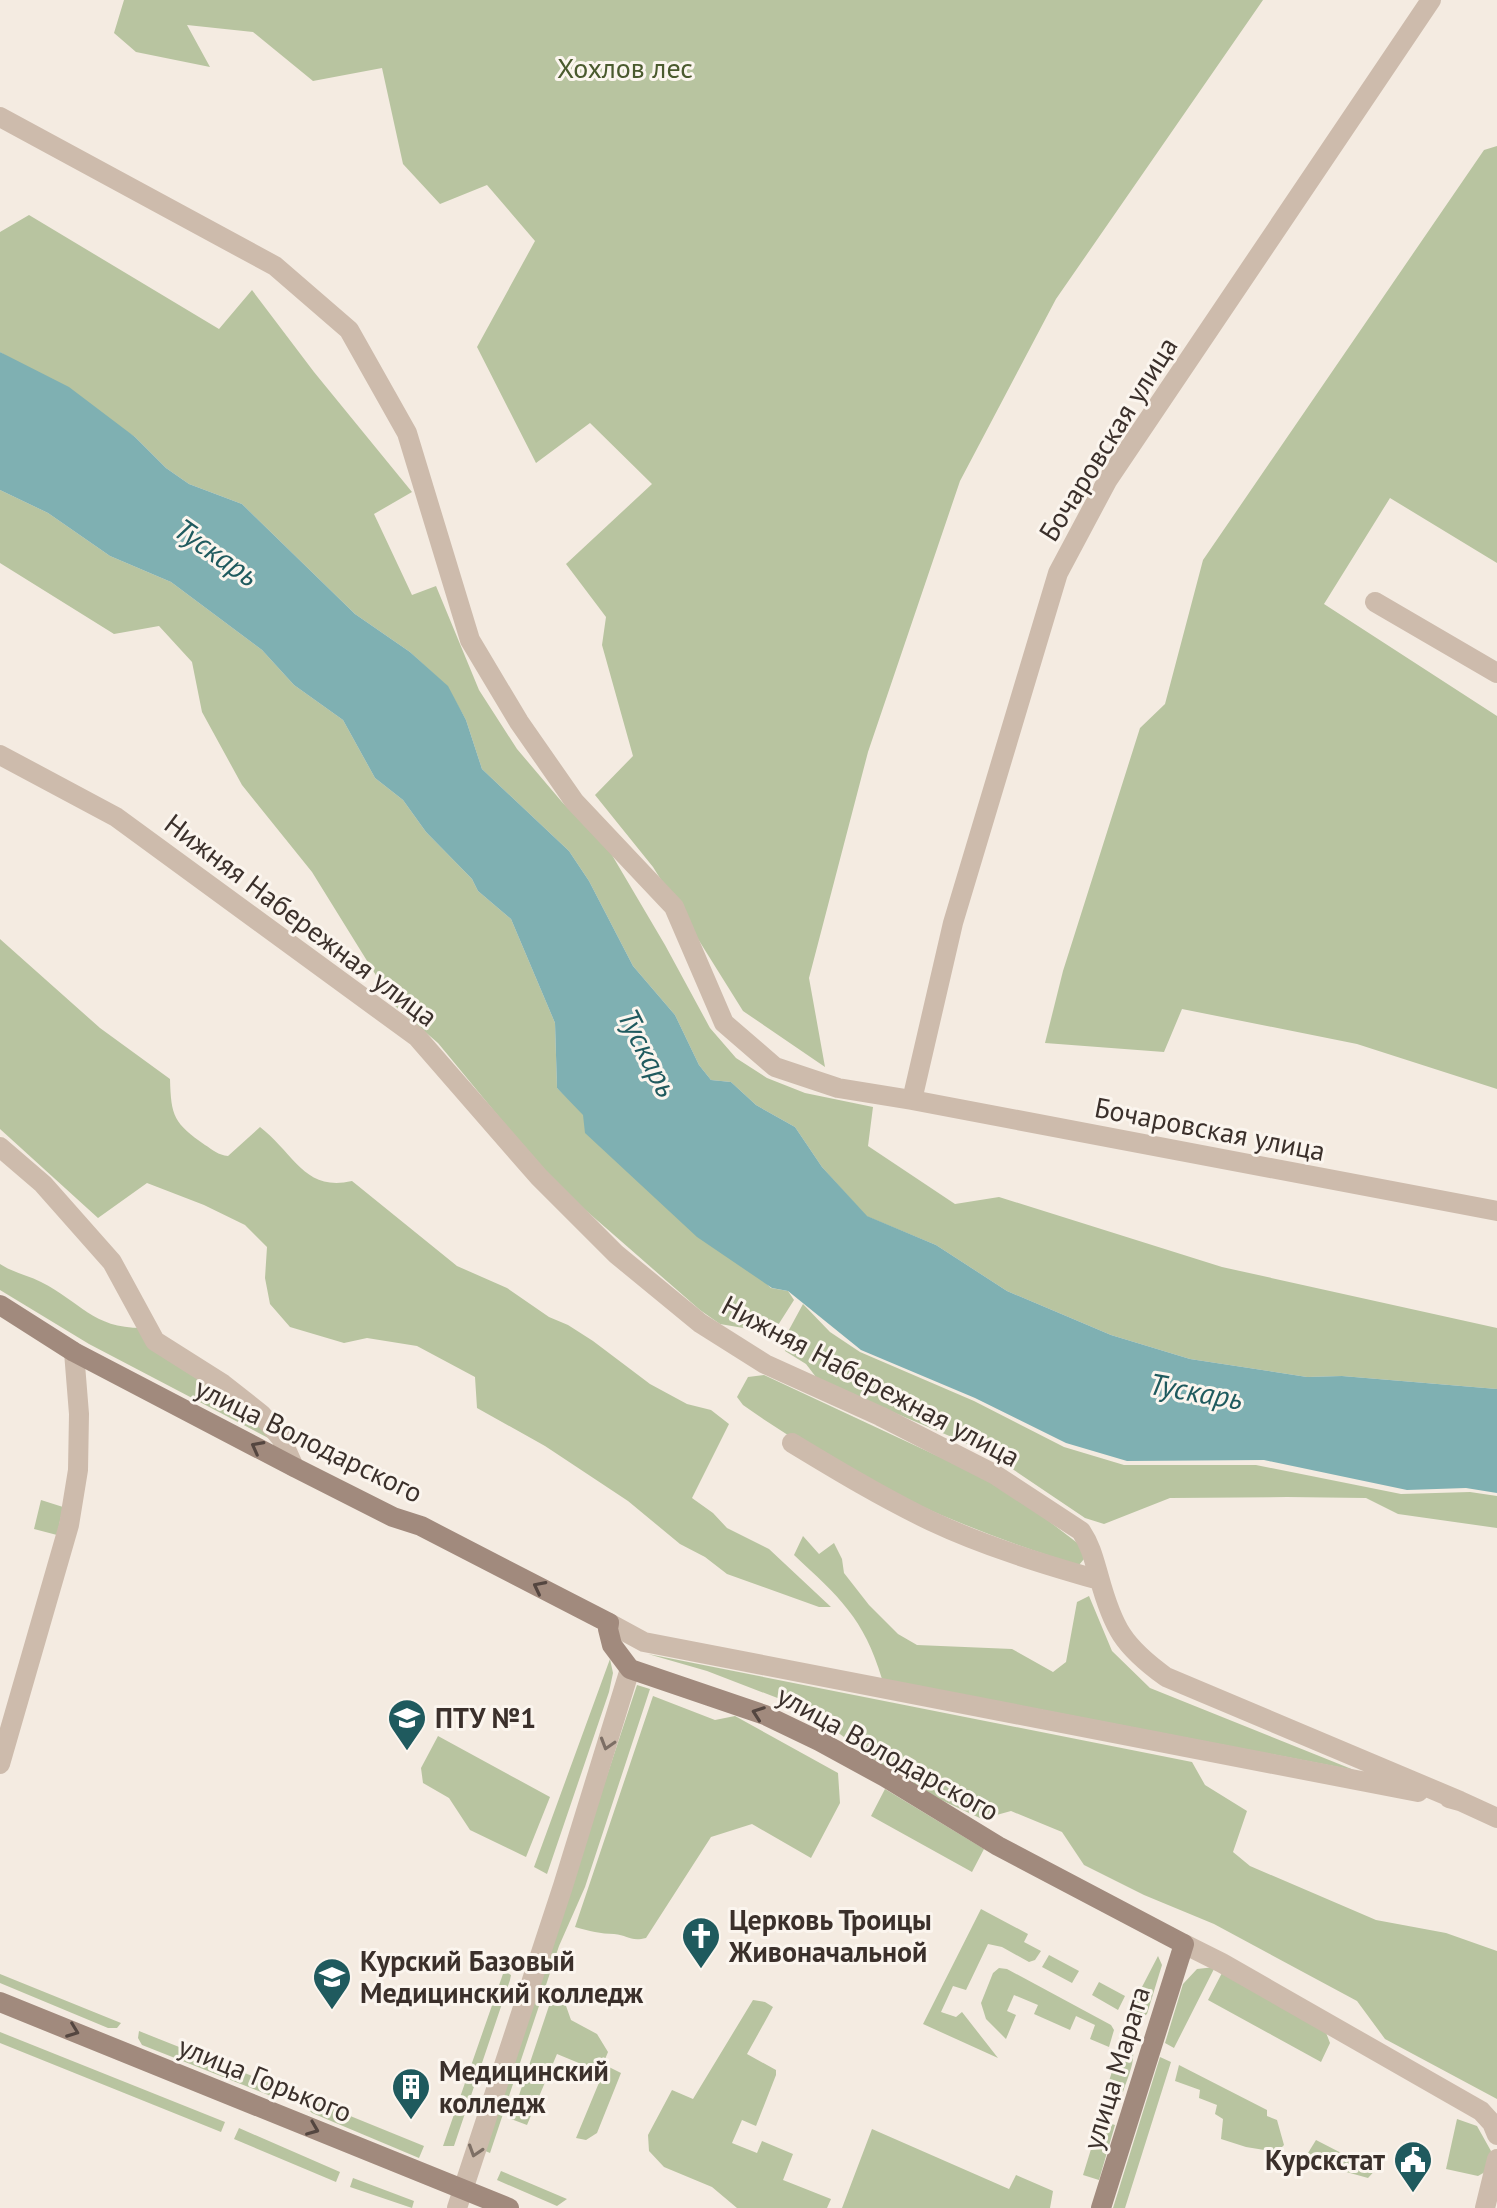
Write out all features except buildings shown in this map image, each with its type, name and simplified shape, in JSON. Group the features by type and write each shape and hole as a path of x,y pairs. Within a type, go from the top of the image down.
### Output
{"street":[{"name":"Бочаровская улица","path":"912,1100 953,923 1058,573 1107,481 1431,0"},
{"name":"Бочаровская улица","path":"0,117 275,266 349,330 407,433 470,640 519,722 574,801 674,907 724,1023 775,1067 838,1088 1497,1211"},
{"path":"1375,602 1497,673"},
{"name":"Нижняя Набережная улица","path":"0,755 116,817 417,1037 539,1177 616,1254 700,1323 765,1364 880,1416 994,1474 1081,1531 1090,1546 1112,1622 1141,1659 1166,1677 1497,1818"},
{"path":"0,1147 43,1184 112,1262 141,1310 155,1341 223,1384 261,1414 281,1438 294,1467"},
{"name":"улица Володарского","path":"0,1305 74,1352 294,1467 393,1517 421,1526 609,1623"},
{"path":"0,1764 69,1525 78,1470 79,1414 74,1352"},
{"path":"792,1443 824,1464 934,1522 1099,1580"},
{"path":"460,2199 563,1886 630,1669 612,1645 609,1623"},
{"name":"Нижняя Набережная улица","path":"609,1623 644,1642 1460,1801"},
{"name":"улица Володарского","path":"630,1669 765,1715 885,1777 998,1846 1236,1971 1481,2111 1492,2123 1497,2135"},
{"name":"улица Марата","path":"1101,2208 1184,1944"},
{"name":"улица Горького","path":"0,2002 460,2199 509,2208"},
{"path":"1485,2208 1497,2159"}],"green space":[{"name":"Хохлов лес","path":"124,0 1263,0 1056,299 960,481 868,752 809,978 825,1067 743,1011 653,867 595,795 633,756 602,645 606,617 566,564 652,484 590,423 536,463 477,347 535,241 487,185 440,204 403,164 382,68 313,81 253,32 187,25 210,67 136,52 114,33"},
{"path":"1497,146 1497,563 1390,498 1324,604 1497,716 1497,1089 1357,1044 1182,1009 1164,1052 1045,1043 1063,971 1140,728 1165,704 1203,560 1484,150"},
{"path":"29,215 219,329 252,290 412,492 374,514 412,595 436,586 479,690 517,749 562,802 609,850 710,1028 736,1058 767,1078 805,1093 873,1107 868,1146 955,1204 999,1197 1222,1267 1497,1328 1497,1389 1342,1376 1307,1377 1190,1359 1111,1335 1007,1291 936,1245 866,1216 822,1167 795,1127 756,1105 731,1082 711,1080 699,1065 675,1015 633,966 589,881 569,851 482,769 466,720 447,686 410,652 355,614 242,504 189,484 166,468 135,437 0,352 0,232"},
{"path":"0,490 48,513 110,556 171,582 262,650 294,685 343,720 375,778 403,800 426,832 472,879 478,891 511,919 555,1023 557,1088 771,1288 788,1291 794,1300 773,1333 720,1324 551,1180 438,1043 395,1006 312,872 242,785 202,712 192,662 159,626 114,634 0,563"},
{"path":"0,939 100,1028 170,1079 176,1118 205,1145 228,1156 260,1127 311,1176 336,1183 352,1181 457,1266 507,1288 549,1317 593,1341 650,1384 687,1404 711,1410 729,1424 692,1498 727,1528 769,1549 831,1607 819,1607 727,1574 705,1557 680,1544 628,1501 545,1446 477,1408 475,1377 417,1346 367,1338 344,1343 290,1327 270,1304 265,1278 267,1247 245,1225 147,1183 98,1218 0,1129"},
{"path":"0,1264 41,1282 99,1319 125,1327 142,1328 256,1418 272,1440 89,1344 0,1290"},
{"path":"803,1304 830,1332 860,1352 974,1401 1064,1447 1124,1465 1256,1465 1401,1494 1470,1492 1497,1496 1497,1528 1398,1514 1366,1498 1170,1498 1104,1524 1085,1518 1008,1466 959,1440 819,1381 806,1364 785,1351 784,1339"},
{"path":"764,1375 989,1480 1080,1545 1084,1559 1079,1565 947,1518 822,1455 743,1405 737,1397 748,1377"},
{"path":"41,1500 63,1507 57,1535 34,1529"},
{"path":"803,1536 819,1554 834,1543 842,1559 844,1573 869,1605 898,1634 917,1645 1012,1649 1053,1672 1066,1662 1077,1602 1089,1596 1112,1651 1150,1688 1354,1770 882,1679 858,1624 794,1555"},
{"path":"648,1654 1192,1762 1205,1785 1247,1811 1233,1852 1250,1866 1376,1920 1446,1933 1497,1951 1497,2099 1385,2039 1357,2001 1214,1924 1144,1895 1084,1865 1062,1832 1011,1811 982,1819 909,1785 806,1709 707,1671"},
{"path":"610,1659 613,1673 609,1692 547,1874 534,1867"},
{"path":"637,1685 650,1689 585,1887 559,1946 490,2153 483,2150"},
{"path":"653,1696 715,1720 735,1716 838,1773 840,1803 811,1858 752,1824 711,1837 646,1938 633,1939 575,1927"},
{"path":"438,1736 550,1797 526,1857 470,1830 449,1798 423,1783 421,1768"},
{"path":"885,1789 984,1849 972,1872 871,1816"},
{"path":"981,1909 1028,1934 1024,1942 1041,1951 1035,1960 1029,1962 1002,1947 988,1944 966,1990 953,1986 941,2012 956,2017 962,2012 998,2058 923,2024"},
{"path":"1049,1955 1079,1971 1072,1983 1042,1967"},
{"path":"1158,1956 1162,1965 1147,2014 1140,2019 1129,2012"},
{"path":"1215,1967 1174,2048 1165,2043 1183,1984 1197,1969"},
{"path":"999,1968 1007,1969 1111,2025 1114,2030 1109,2047 1090,2039 1095,2025 1076,2016 1070,2030 1034,2014 1038,2005 1014,1995 1007,2011 1016,2015 1006,2039 986,2019 981,2003 993,1973"},
{"path":"504,1971 511,1975 510,1980 454,2146 443,2146"},
{"path":"1223,1971 1325,2030 1330,2043 1321,2062 1208,2000"},
{"path":"0,1974 121,2023 117,2028 108,2028 0,1983"},
{"path":"1099,1982 1125,1996 1118,2010 1092,1995"},
{"path":"553,1994 565,2003 571,2020 597,2034 608,2052 603,2064 621,2073 597,2133 586,2140 576,2138 603,2073 557,2054 527,2125 511,2119"},
{"path":"753,2000 773,2007 747,2054 776,2070 776,2075 756,2126 742,2120 732,2143 757,2153 762,2141 793,2154 783,2180 831,2199 827,2208 737,2208 712,2187 664,2167 649,2151 648,2135 672,2090 693,2099"},
{"path":"139,2031 290,2091 283,2098 276,2098 142,2045 138,2038"},
{"path":"0,2032 225,2122 221,2132 0,2043"},
{"path":"1124,2035 1133,2055 1123,2092 1107,2087"},
{"path":"1160,2057 1171,2062 1125,2208 1113,2208"},
{"path":"1179,2065 1267,2110 1267,2116 1277,2120 1284,2145 1277,2152 1221,2139 1223,2119 1215,2114 1217,2105 1199,2098 1200,2090 1175,2081"},
{"path":"306,2098 424,2146 419,2158 312,2113 306,2107"},
{"path":"1457,2119 1477,2126 1491,2151 1485,2172 1478,2176 1446,2169"},
{"path":"1100,2120 1115,2125 1099,2180 1083,2175"},
{"path":"239,2128 340,2172 336,2182 234,2139"},
{"path":"872,2129 1009,2189 1016,2175 1053,2191 1050,2208 842,2208"},
{"path":"1316,2140 1351,2158 1380,2165 1368,2178 1332,2168 1308,2153"},
{"path":"501,2171 567,2199 557,2206 497,2180"},
{"path":"353,2178 414,2201 412,2208 350,2187"}],"water":[{"name":"Тускарь","path":"0,352 69,387 135,437 166,468 189,484 242,504 355,614 410,652 448,686 466,720 482,769 569,851 589,881 633,966 675,1015 699,1065 711,1080 731,1082 756,1105 795,1127 822,1167 867,1216 936,1245 1007,1291 1111,1335 1190,1359 1307,1377 1342,1376 1497,1389 1497,1493 1466,1488 1407,1490 1264,1460 1127,1461 1066,1443 975,1398 861,1350 788,1291 772,1288 697,1237 585,1133 583,1115 557,1088 555,1023 511,919 478,891 472,879 426,832 403,800 375,778 343,720 294,685 262,650 171,582 110,556 48,513 0,490"}],"place":[{"name":"ПТУ №1","path":"407,1752"},
{"name":"Церковь Троицы Живоначальной","path":"701,1970"},
{"name":"Курский Базовый Медицинский колледж","path":"332,2011"},
{"name":"Медицинский колледж","path":"411,2121"},
{"name":"Курскстат","path":"1413,2194"}]}
